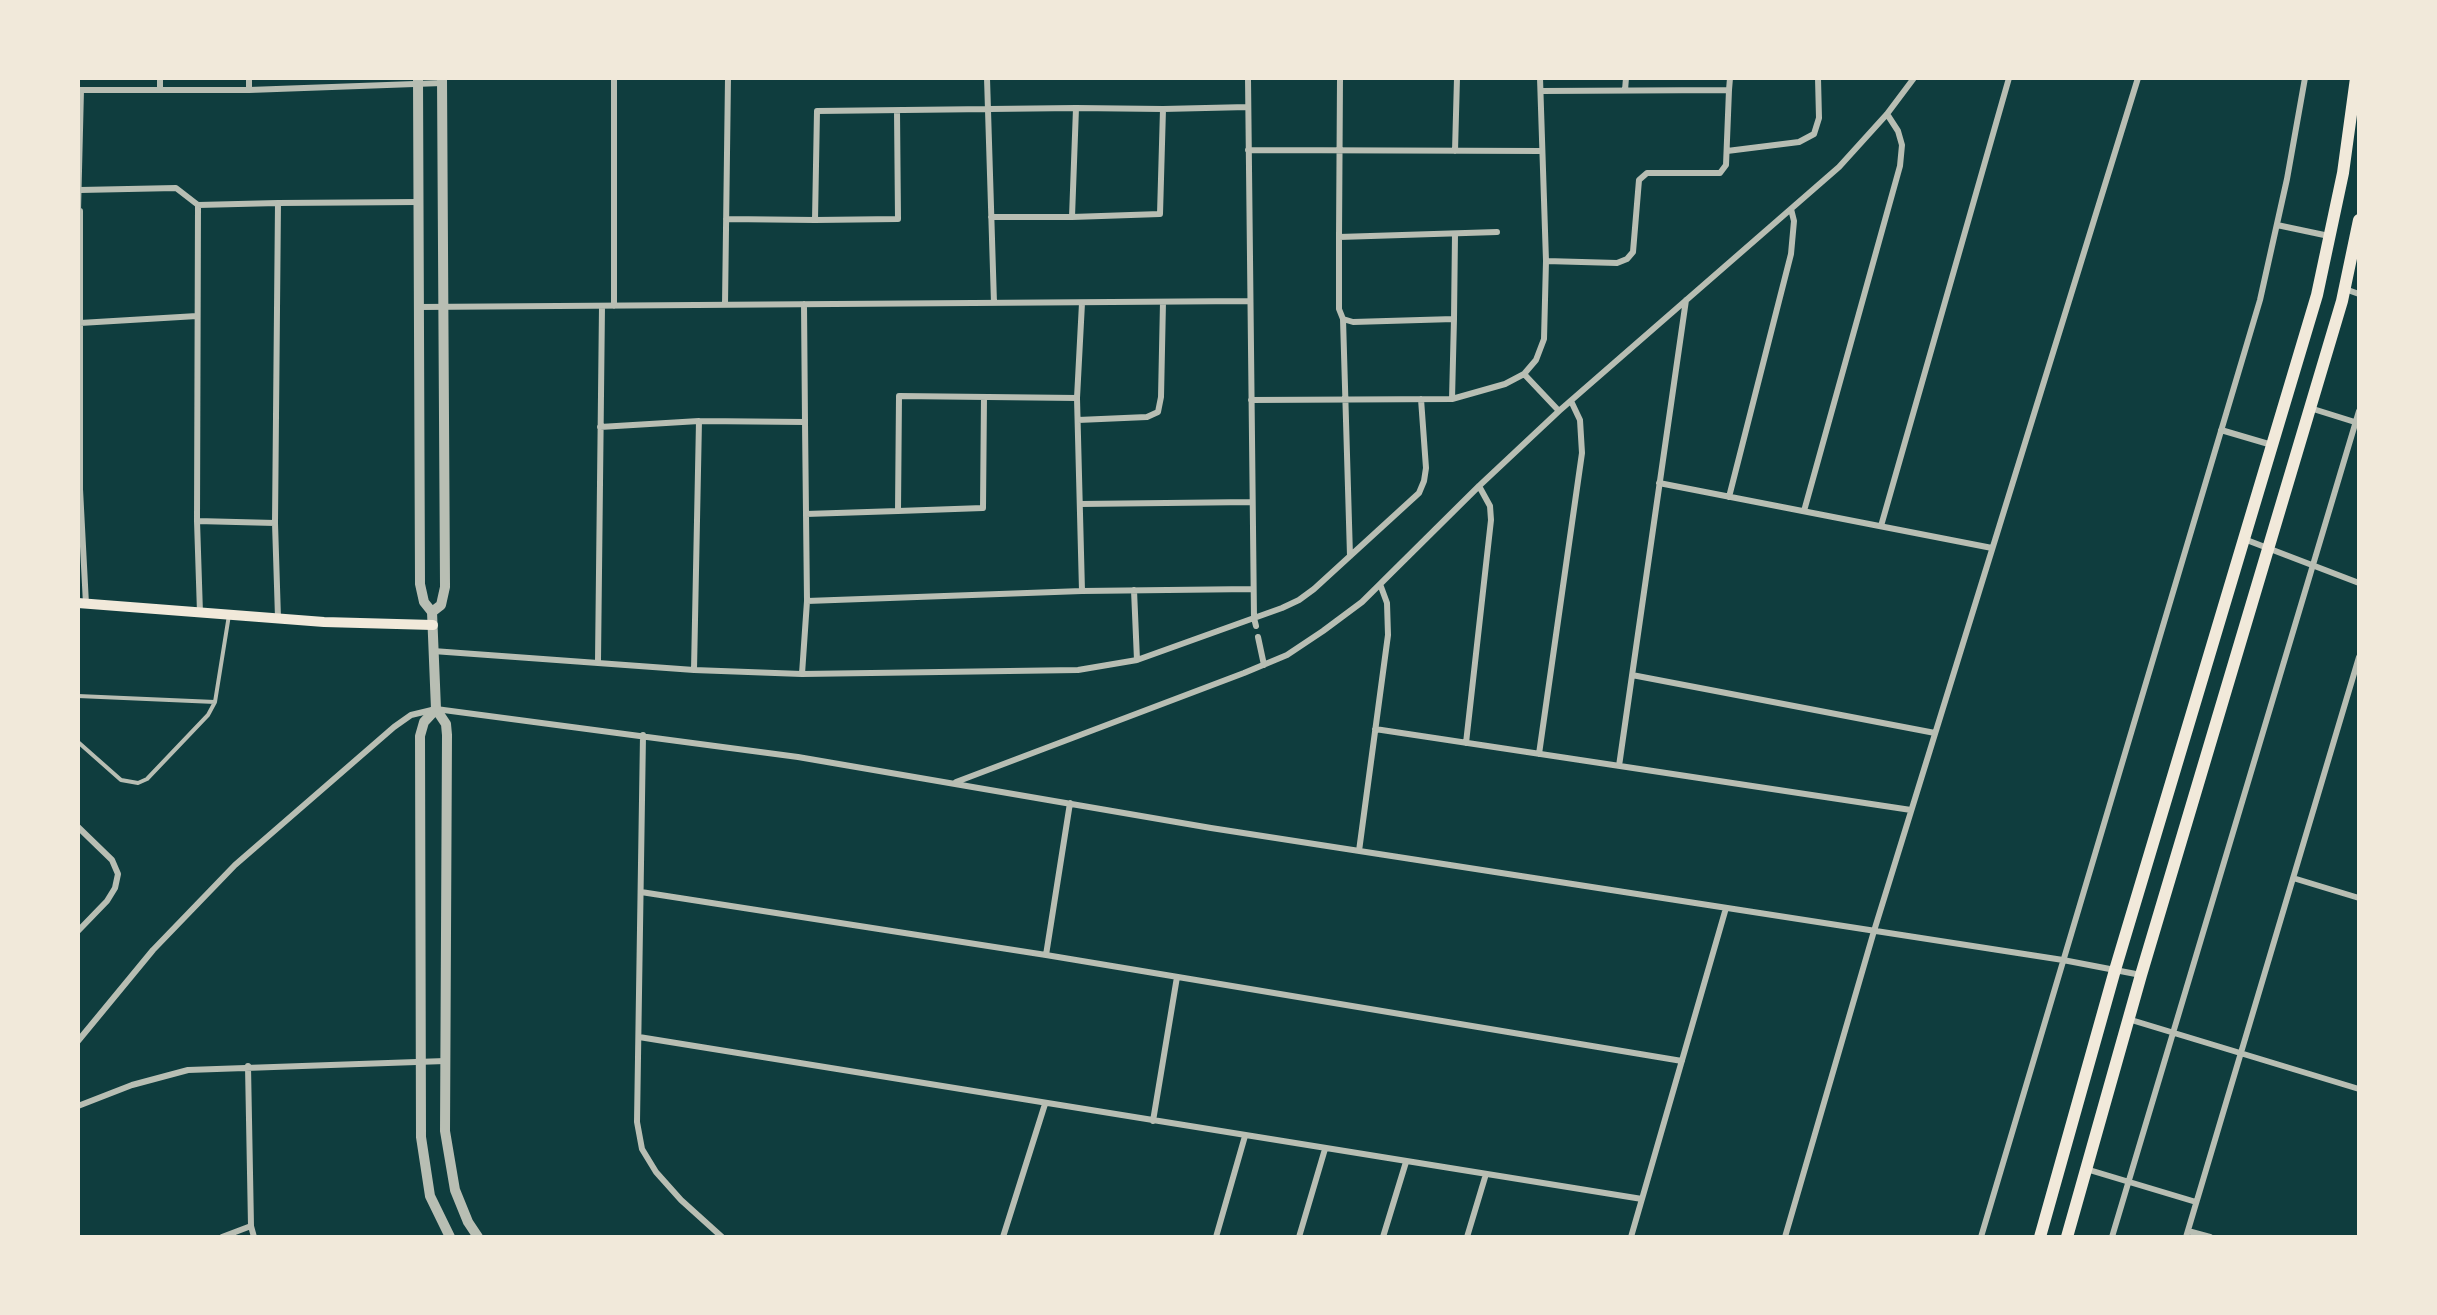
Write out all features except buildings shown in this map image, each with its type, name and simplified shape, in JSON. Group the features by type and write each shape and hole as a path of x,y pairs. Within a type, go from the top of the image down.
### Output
{"main road":[{"path":"2040,1237 2115,970 2317,295 2343,173 2356,78"},
{"path":"2067,1237 2128,1019 2310,408 2344,289 2359,220"},
{"path":"82,604 278,618 433,625"}],"street":[{"path":"160,78 160,90"},
{"path":"249,78 249,90"},
{"path":"614,78 614,306"},
{"path":"724,305 728,78"},
{"path":"987,78 994,303"},
{"path":"1248,78 1255,622"},
{"path":"1340,78 1339,309 1343,319 1350,556"},
{"path":"1455,150 1457,78"},
{"path":"1251,400 1452,399 1505,384 1524,374 1536,360 1544,339 1546,261 1540,78"},
{"path":"1625,90 1626,78"},
{"path":"1546,261 1617,263 1628,260 1633,252 1639,180 1647,173 1720,172 1726,165 1730,78"},
{"path":"1727,152 1799,142 1814,134 1819,118 1818,78"},
{"path":"954,783 1287,655 1323,631 1362,602 1479,486 1559,411 1839,167 1887,114 1914,78"},
{"path":"1881,526 2009,78"},
{"path":"1785,1237 1874,931 2138,78"},
{"path":"1981,1237 2260,300 2287,179 2305,78"},
{"path":"82,604 79,489 80,90 249,90 442,80 445,587 441,605 432,612"},
{"path":"418,81 420,584 424,602 432,612 436,709 446,724 447,735 445,1131 455,1190 468,1222 478,1237"},
{"path":"1540,91 1730,90"},
{"path":"815,220 817,111 1076,108 1163,110 1248,107"},
{"path":"1072,217 1076,108"},
{"path":"991,217 1160,214 1163,110"},
{"path":"726,219 898,219 897,111"},
{"path":"1804,511 1899,166 1902,146 1898,130 1887,114"},
{"path":"1248,150 1542,151"},
{"path":"80,190 176,188 198,205 418,202"},
{"path":"278,203 275,523 278,618"},
{"path":"198,205 197,521 200,613"},
{"path":"1729,497 1791,254 1794,221 1791,209"},
{"path":"2277,225 2329,236"},
{"path":"1339,237 1497,232"},
{"path":"1452,399 1455,234"},
{"path":"2344,289 2359,294"},
{"path":"1619,766 1686,300"},
{"path":"419,307 1250,301"},
{"path":"1077,420 1147,417 1158,412 1161,397 1163,302"},
{"path":"1082,303 1077,398 1082,591"},
{"path":"802,674 807,601 804,304"},
{"path":"598,661 602,306"},
{"path":"80,323 197,316"},
{"path":"1343,319 1353,322 1454,319"},
{"path":"1524,374 1559,411"},
{"path":"898,511 899,396 1077,398"},
{"path":"806,514 983,508 984,397"},
{"path":"433,651 598,661 694,670 802,674 1078,670 1137,660 1255,622 1299,600 1419,494 1426,468 1421,399"},
{"path":"1539,754 1582,453 1580,420 1571,401"},
{"path":"2310,408 2357,423"},
{"path":"2112,1237 2359,411"},
{"path":"600,427 699,421 805,422"},
{"path":"694,670 699,421"},
{"path":"2221,430 2272,445"},
{"path":"1659,483 1992,548"},
{"path":"1466,743 1491,520 1490,506 1479,486"},
{"path":"1080,504 1252,502"},
{"path":"197,521 275,523"},
{"path":"2244,539 2312,567 2359,583"},
{"path":"1359,851 1388,635 1386,603 1380,584"},
{"path":"807,601 1082,591 1253,589"},
{"path":"1134,590 1137,660"},
{"path":"1258,637 1264,664"},
{"path":"2210,1237 2187,1234 2359,657"},
{"path":"1632,675 1935,733"},
{"path":"78,1041 153,950 235,865 394,726 411,715 436,709 798,757 1359,851 2063,960 2141,975"},
{"path":"436,709 424,722 420,736 421,1137 430,1196 450,1237"},
{"path":"1375,729 1911,810"},
{"path":"643,735 637,1122 642,1149 656,1172 681,1200 722,1237"},
{"path":"1046,955 1070,803"},
{"path":"78,827 112,860 118,874 115,888 107,901 78,931"},
{"path":"2293,878 2359,898"},
{"path":"641,892 1046,955 1682,1061"},
{"path":"1631,1237 1726,908"},
{"path":"1153,1122 1177,977"},
{"path":"2128,1019 2359,1089"},
{"path":"639,1037 1153,1122 1642,1199"},
{"path":"78,1106 132,1085 188,1070 248,1066 445,1061"},
{"path":"248,1066 251,1226 254,1237"},
{"path":"1003,1237 1045,1104"},
{"path":"1216,1237 1245,1136"},
{"path":"1299,1237 1324,1149"},
{"path":"1383,1237 1406,1162"},
{"path":"2086,1169 2196,1202"},
{"path":"1467,1237 1486,1174"},
{"path":"222,1237 251,1226"}],"lane":[{"path":"78,742 121,780 138,783 147,779 208,715 215,702 229,615"},
{"path":"78,696 215,702"}]}
